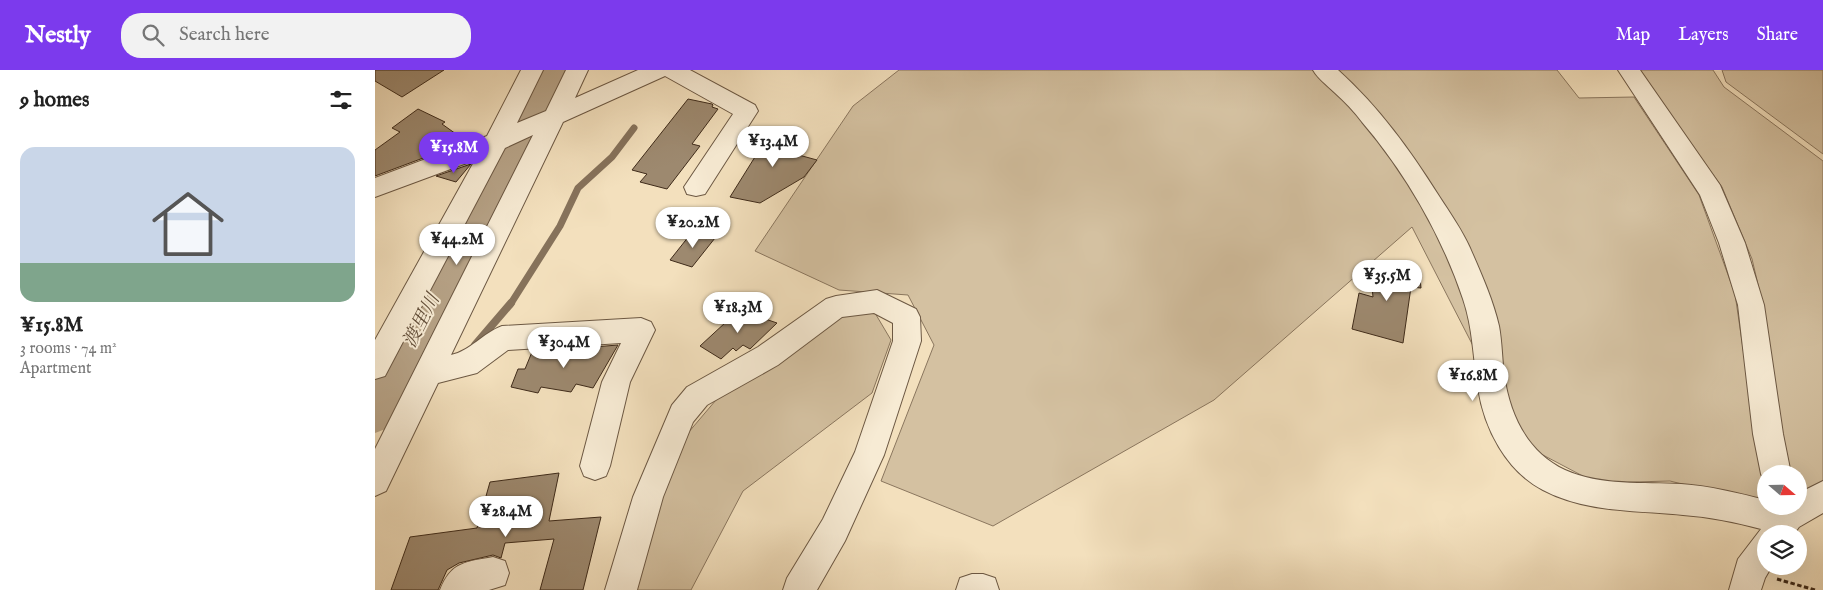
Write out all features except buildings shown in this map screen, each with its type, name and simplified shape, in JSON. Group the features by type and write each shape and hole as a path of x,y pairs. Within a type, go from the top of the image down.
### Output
{"street":[{"path":"375,367 533,70"},
{"path":"377,472 428,373 577,70"},
{"path":"375,188 496,142 659,70"},
{"path":"672,70 747,111 696,187"},
{"path":"1324,70 1348,90 1378,122 1404,158 1455,246 1473,288 1485,327 1495,407 1508,436 1522,455 1552,480 1585,492 1622,497 1699,501 1780,520 1823,496"},
{"path":"1629,70 1711,192 1732,243 1751,305 1768,434 1774,465"},
{"path":"621,590 649,497 682,414 697,396 768,356 836,307 877,301 905,317 907,341 869,455 834,530 799,590"},
{"path":"428,373 467,364 501,338 641,330 617,382 595,466"},
{"path":"1745,590 1750,571 1757,560"},
{"path":"457,590 466,578 493,573"},
{"path":"972,590 983,590"}],"path":[{"path":"1795,590 1795,584 1815,590"}],"shaded area":[{"path":"899,70 1557,70 1579,98 1634,97 1699,195 1735,294 1760,465 1757,465 1757,503 1670,481 1596,483 1524,445 1412,227 1214,400 993,526 881,481 934,345 908,295 839,290 755,251 853,106"},
{"path":"1638,70 1713,70 1724,87 1823,161 1823,483 1807,492 1807,465 1787,465 1764,310 1752,259 1722,187"},
{"path":"1722,70 1823,70 1823,154 1726,82"},
{"path":"872,308 891,340 872,393 743,491 691,590 630,590 682,440 716,400 829,320"}],"waterway":[{"name":"渡里川","path":"375,412 551,70"},
{"path":"510,305 560,226 578,188 612,157 634,128"},
{"path":"475,345 511,303"}]}
